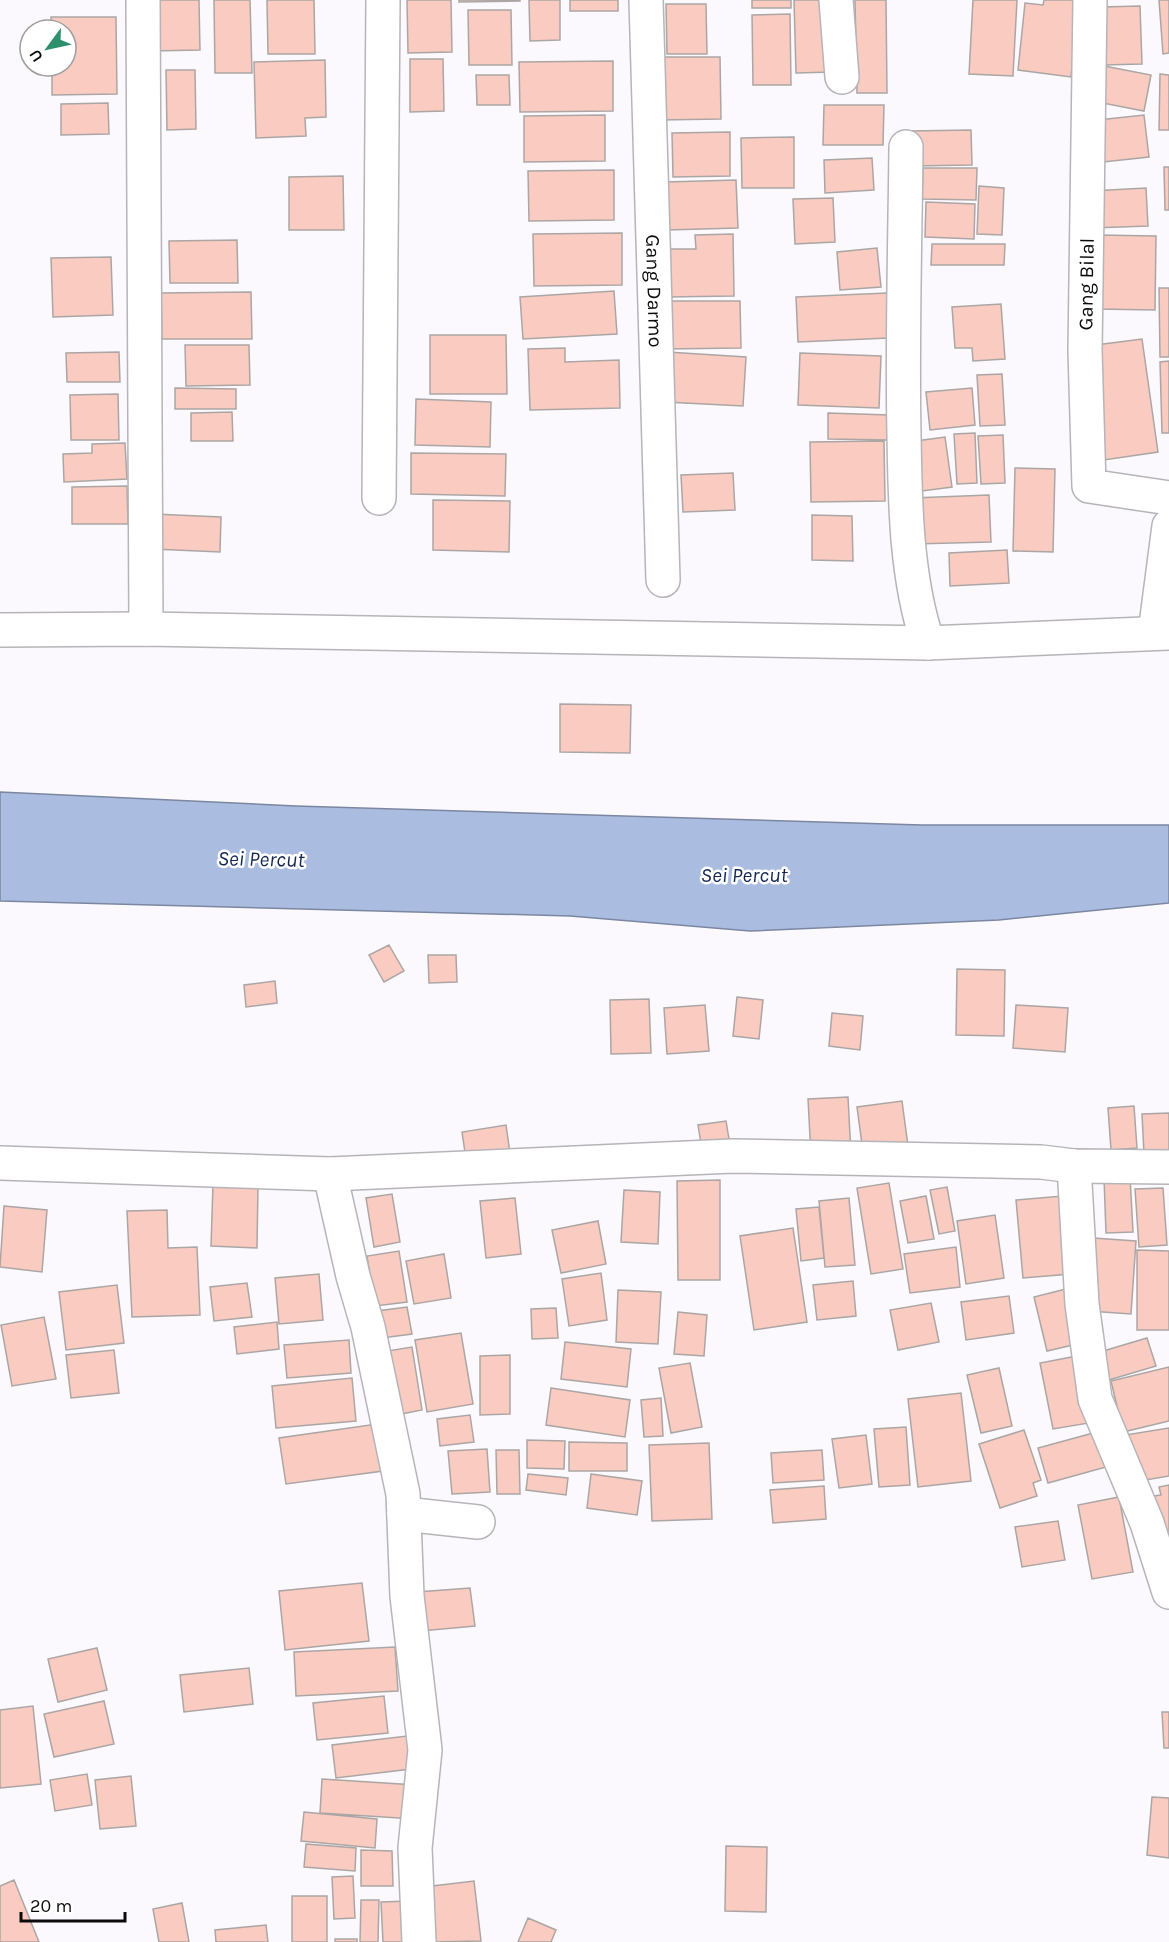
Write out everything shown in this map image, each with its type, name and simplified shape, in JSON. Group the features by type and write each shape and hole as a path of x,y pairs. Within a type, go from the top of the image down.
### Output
{"street":[{"path":"143,0 146,629"},
{"path":"379,498 383,0"},
{"name":"Gang Darmo","path":"646,0 663,580"},
{"path":"836,0 842,77"},
{"name":"Gang Bilal","path":"1090,0 1085,351 1089,486 1169,498"},
{"path":"906,147 903,373 905,508 921,623 928,643"},
{"path":"0,630 146,629 928,643 1162,633 1169,526"},
{"path":"0,1163 330,1173 732,1156 1169,1167"},
{"path":"1074,1166 1082,1304 1095,1399 1147,1523 1169,1592"},
{"path":"330,1173 353,1276 368,1327 403,1494 407,1596 425,1750 415,1848 419,1942"},
{"path":"404,1515 478,1522"}],"water":[{"name":"Sei Percut","path":"0,792 296,806 922,825 1169,825 1169,903 999,920 750,931 570,916 0,901"}],"building":[{"path":"150,0 199,0 200,50 151,51"},
{"path":"214,0 250,0 252,73 215,73"},
{"path":"267,0 314,0 315,54 268,54"},
{"path":"407,0 451,0 452,52 408,53"},
{"path":"459,0 520,0 520,1 459,2"},
{"path":"529,0 560,0 560,40 530,41"},
{"path":"570,0 618,0 618,11 570,11"},
{"path":"752,0 791,0 791,8 752,8"},
{"path":"794,0 830,0 832,72 796,73"},
{"path":"855,0 886,0 887,93 857,93"},
{"path":"973,0 1017,0 1013,76 969,74"},
{"path":"1044,0 1084,0 1074,45 1071,77 1018,70 1025,3 1043,5"},
{"path":"1159,0 1169,0 1169,53 1163,54"},
{"path":"666,4 706,4 707,54 667,54"},
{"path":"1140,6 1142,64 1104,65 1102,7"},
{"path":"468,10 511,10 512,65 469,65"},
{"path":"790,14 791,85 753,85 752,15"},
{"path":"116,17 117,94 52,95 52,78 78,78 78,18 51,18"},
{"path":"658,57 720,57 721,119 659,120"},
{"path":"410,59 443,59 444,111 410,112"},
{"path":"325,60 326,117 305,118 306,136 256,138 254,62"},
{"path":"613,61 613,111 520,112 519,62"},
{"path":"1099,65 1151,75 1144,111 1092,101"},
{"path":"166,70 195,70 196,129 167,130"},
{"path":"1160,74 1169,75 1169,130 1159,130"},
{"path":"476,75 509,75 510,105 477,105"},
{"path":"108,103 109,134 61,135 61,104"},
{"path":"824,105 884,105 883,145 823,145"},
{"path":"605,115 605,161 524,162 524,116"},
{"path":"1144,115 1149,157 1094,163 1089,121"},
{"path":"971,130 972,165 911,166 909,131"},
{"path":"730,132 730,176 673,177 672,133"},
{"path":"794,137 794,188 742,188 741,138"},
{"path":"872,158 874,190 825,193 824,160"},
{"path":"1164,167 1169,167 1169,210 1165,210"},
{"path":"923,168 977,168 976,200 922,199"},
{"path":"614,170 614,220 529,221 528,171"},
{"path":"343,176 344,230 289,230 289,177"},
{"path":"736,180 738,228 667,230 666,182"},
{"path":"979,186 1004,188 1002,235 977,234"},
{"path":"1146,188 1148,226 1092,228 1091,191"},
{"path":"833,198 835,242 795,244 793,199"},
{"path":"926,202 975,204 974,239 925,237"},
{"path":"622,233 622,285 534,286 533,234"},
{"path":"733,234 734,296 665,297 664,249 696,249 695,235"},
{"path":"1097,235 1156,236 1155,310 1097,309"},
{"path":"237,240 238,283 170,283 169,241"},
{"path":"932,244 1005,244 1004,265 931,265"},
{"path":"877,248 881,287 840,290 837,252"},
{"path":"111,257 113,315 53,317 51,258"},
{"path":"1159,288 1169,288 1169,357 1160,357"},
{"path":"614,291 617,334 523,339 520,297"},
{"path":"251,292 252,339 162,339 161,293"},
{"path":"887,293 889,338 798,342 796,297"},
{"path":"664,301 740,301 741,348 664,349"},
{"path":"1001,304 1005,359 973,361 972,348 955,348 952,307"},
{"path":"430,335 506,335 507,394 430,394"},
{"path":"1142,339 1158,452 1104,460 1088,346"},
{"path":"185,345 249,345 250,385 186,386"},
{"path":"565,348 565,362 619,360 620,408 530,410 528,349"},
{"path":"119,352 120,382 67,382 66,353"},
{"path":"667,352 746,357 743,406 665,402"},
{"path":"800,353 881,356 879,408 798,405"},
{"path":"1169,361 1169,433 1162,433 1160,362"},
{"path":"1002,374 1005,425 980,426 977,375"},
{"path":"175,388 236,389 236,409 175,409"},
{"path":"972,388 975,425 930,430 926,392"},
{"path":"118,394 119,440 71,440 70,395"},
{"path":"416,399 491,402 490,447 415,445"},
{"path":"232,412 233,441 191,441 191,413"},
{"path":"828,413 889,415 889,440 828,439"},
{"path":"975,433 977,483 957,484 954,434"},
{"path":"1003,435 1005,483 981,484 978,436"},
{"path":"945,437 952,487 922,491 916,441"},
{"path":"884,441 885,501 811,502 810,442"},
{"path":"125,443 127,479 64,482 63,454 92,453 92,444"},
{"path":"411,453 506,454 505,496 411,494"},
{"path":"1015,468 1055,469 1053,552 1013,551"},
{"path":"733,473 735,510 683,512 681,475"},
{"path":"127,486 128,524 72,524 72,487"},
{"path":"989,495 991,542 914,544 912,498"},
{"path":"433,500 510,501 509,552 433,550"},
{"path":"154,514 221,517 220,552 153,549"},
{"path":"812,515 852,516 853,561 812,560"},
{"path":"1007,550 1009,583 950,586 949,553"},
{"path":"560,704 631,705 630,753 560,752"},
{"path":"389,945 404,971 384,982 369,955"},
{"path":"428,955 456,955 457,982 429,983"},
{"path":"957,969 1005,970 1004,1036 956,1035"},
{"path":"275,981 277,1003 246,1007 244,985"},
{"path":"737,997 763,1000 759,1039 733,1036"},
{"path":"649,999 651,1053 611,1054 610,1000"},
{"path":"705,1005 709,1051 667,1054 664,1008"},
{"path":"1016,1005 1068,1008 1065,1052 1013,1048"},
{"path":"832,1013 863,1016 860,1050 829,1046"},
{"path":"848,1097 851,1154 811,1156 808,1099"},
{"path":"902,1101 908,1146 863,1152 857,1107"},
{"path":"1134,1106 1137,1148 1111,1150 1108,1108"},
{"path":"1169,1113 1169,1152 1144,1154 1142,1114"},
{"path":"726,1121 730,1145 702,1150 698,1125"},
{"path":"506,1125 510,1153 466,1159 462,1132"},
{"path":"1130,1176 1133,1232 1106,1233 1104,1178"},
{"path":"720,1180 720,1280 678,1280 677,1181"},
{"path":"889,1183 903,1269 871,1274 857,1188"},
{"path":"213,1184 258,1185 257,1248 211,1246"},
{"path":"947,1187 955,1231 939,1234 930,1190"},
{"path":"1163,1188 1167,1245 1139,1247 1135,1189"},
{"path":"624,1190 660,1192 658,1244 621,1242"},
{"path":"392,1194 400,1242 374,1247 366,1198"},
{"path":"926,1196 934,1239 908,1243 900,1201"},
{"path":"1063,1196 1071,1274 1023,1278 1016,1200"},
{"path":"515,1198 521,1254 486,1258 480,1201"},
{"path":"849,1198 855,1265 825,1267 819,1201"},
{"path":"4,1206 47,1210 42,1272 0,1267"},
{"path":"819,1207 824,1258 801,1261 796,1209"},
{"path":"167,1210 168,1248 197,1247 200,1315 132,1317 127,1211"},
{"path":"995,1215 1004,1278 966,1284 957,1221"},
{"path":"598,1221 606,1264 561,1273 552,1230"},
{"path":"793,1228 807,1322 754,1330 740,1236"},
{"path":"1093,1238 1136,1241 1131,1314 1089,1311"},
{"path":"956,1247 960,1287 910,1293 904,1254"},
{"path":"1137,1250 1169,1251 1169,1330 1137,1330"},
{"path":"399,1251 407,1302 375,1306 367,1256"},
{"path":"444,1254 451,1298 414,1304 406,1261"},
{"path":"601,1273 607,1320 569,1326 562,1279"},
{"path":"319,1274 323,1320 279,1324 275,1278"},
{"path":"853,1281 856,1316 817,1320 813,1285"},
{"path":"247,1283 252,1317 214,1321 210,1287"},
{"path":"117,1285 124,1343 66,1350 59,1292"},
{"path":"1074,1287 1086,1342 1047,1351 1034,1297"},
{"path":"618,1290 661,1292 658,1344 616,1342"},
{"path":"1009,1296 1014,1333 966,1340 961,1302"},
{"path":"931,1303 939,1342 898,1350 890,1310"},
{"path":"407,1307 412,1334 382,1338 377,1311"},
{"path":"556,1308 558,1338 532,1339 531,1309"},
{"path":"678,1312 707,1315 704,1356 674,1354"},
{"path":"44,1317 56,1379 12,1386 1,1325"},
{"path":"277,1322 279,1349 237,1354 234,1327"},
{"path":"461,1333 473,1404 427,1412 415,1340"},
{"path":"1147,1338 1156,1366 1102,1382 1093,1354"},
{"path":"349,1340 351,1373 287,1378 284,1345"},
{"path":"565,1342 631,1349 627,1387 561,1379"},
{"path":"412,1347 422,1410 396,1415 387,1351"},
{"path":"114,1350 119,1393 71,1398 66,1355"},
{"path":"510,1355 510,1414 480,1415 480,1356"},
{"path":"1077,1356 1089,1423 1053,1429 1040,1363"},
{"path":"690,1363 702,1427 671,1433 659,1368"},
{"path":"1169,1367 1169,1421 1123,1432 1111,1381"},
{"path":"999,1368 1012,1426 981,1433 967,1375"},
{"path":"352,1378 356,1421 276,1428 272,1386"},
{"path":"551,1388 630,1400 625,1437 546,1425"},
{"path":"961,1393 971,1481 918,1487 908,1399"},
{"path":"661,1398 663,1436 644,1437 641,1400"},
{"path":"470,1415 474,1442 440,1446 437,1419"},
{"path":"377,1424 383,1471 286,1484 279,1438"},
{"path":"906,1427 910,1485 879,1487 874,1429"},
{"path":"1169,1428 1169,1476 1134,1482 1125,1435"},
{"path":"1024,1430 1041,1480 1033,1483 1037,1496 1000,1508 979,1444"},
{"path":"1097,1432 1106,1467 1048,1483 1038,1448"},
{"path":"866,1435 872,1484 839,1488 832,1439"},
{"path":"527,1440 565,1441 564,1469 527,1468"},
{"path":"569,1442 627,1443 627,1471 569,1471"},
{"path":"709,1443 712,1519 652,1521 649,1445"},
{"path":"487,1449 490,1492 452,1494 448,1451"},
{"path":"496,1450 519,1450 520,1494 497,1494"},
{"path":"822,1450 824,1480 773,1483 771,1453"},
{"path":"528,1474 568,1478 566,1495 526,1490"},
{"path":"591,1474 642,1481 637,1515 587,1508"},
{"path":"1169,1485 1169,1540 1148,1497 1161,1495 1159,1487"},
{"path":"824,1486 826,1519 773,1523 770,1490"},
{"path":"1119,1497 1133,1572 1092,1579 1078,1505"},
{"path":"1058,1521 1065,1560 1022,1567 1015,1527"},
{"path":"362,1583 369,1641 285,1650 279,1591"},
{"path":"470,1588 475,1626 421,1631 417,1592"},
{"path":"395,1647 398,1691 296,1696 294,1652"},
{"path":"97,1648 107,1690 58,1702 48,1659"},
{"path":"249,1668 253,1704 184,1712 180,1675"},
{"path":"384,1696 388,1733 317,1740 313,1703"},
{"path":"104,1701 114,1744 54,1757 44,1714"},
{"path":"33,1706 41,1784 0,1788 0,1710"},
{"path":"1162,1712 1169,1712 1169,1748 1164,1748"},
{"path":"407,1736 411,1769 336,1778 332,1745"},
{"path":"87,1774 92,1805 55,1811 50,1780"},
{"path":"131,1776 136,1826 100,1829 95,1780"},
{"path":"322,1779 416,1785 415,1819 320,1813"},
{"path":"1152,1797 1169,1798 1169,1858 1147,1855"},
{"path":"304,1812 377,1819 375,1848 301,1841"},
{"path":"306,1844 356,1848 355,1871 304,1867"},
{"path":"726,1846 767,1847 766,1912 725,1911"},
{"path":"361,1850 392,1851 393,1886 361,1886"},
{"path":"353,1876 355,1918 334,1919 332,1877"},
{"path":"14,1880 39,1942 0,1942 0,1886"},
{"path":"474,1881 481,1941 430,1942 424,1887"},
{"path":"292,1896 327,1896 327,1942 292,1942"},
{"path":"361,1900 379,1900 378,1942 360,1942"},
{"path":"408,1901 410,1942 383,1942 381,1902"},
{"path":"182,1903 189,1942 159,1942 153,1909"},
{"path":"528,1918 556,1930 551,1942 518,1942"},
{"path":"266,1925 268,1942 216,1942 215,1930"},
{"path":"335,1939 357,1939 357,1942 335,1942"}]}
